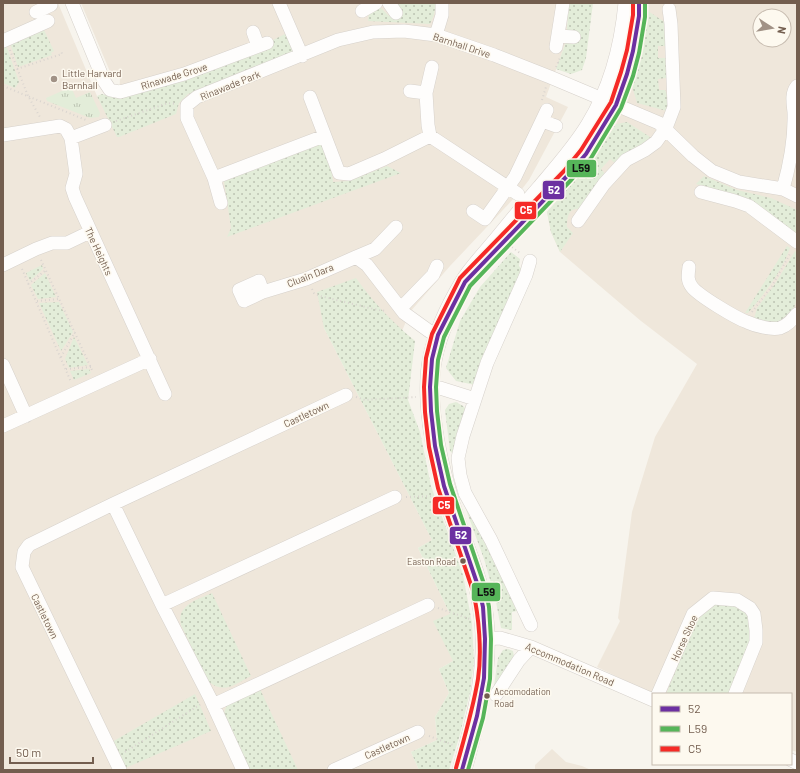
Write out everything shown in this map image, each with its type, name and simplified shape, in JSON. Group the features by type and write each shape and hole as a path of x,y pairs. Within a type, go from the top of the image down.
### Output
{"street":[{"path":"36,12 50,5 50,3"},
{"name":"Rinawade Grove","path":"72,3 104,82 110,90 120,92 184,74 263,44 253,32"},
{"path":"279,3 302,56"},
{"path":"362,11 376,3"},
{"path":"436,35 442,15 442,3"},
{"path":"563,3 557,41 574,37"},
{"path":"465,282 568,175 586,154 610,102 626,24 635,7"},
{"path":"578,221 604,184 626,160 656,142 666,128 674,107 669,9"},
{"path":"4,40 48,21"},
{"name":"Barnhall Drive","path":"302,56 338,40 373,32 404,31 436,35 494,55 659,123 666,128 693,156 712,171 739,182 783,189 797,196"},
{"name":"Rinawade Park","path":"187,105 197,97 302,56"},
{"path":"432,67 426,93 430,136 513,191"},
{"path":"783,189 791,158 794,121 793,97 797,86"},
{"path":"410,91 426,93"},
{"path":"310,97 339,174 349,174 384,159 430,136"},
{"path":"462,770 477,716 484,678 485,639 483,607 479,589 446,493 435,446 431,411 425,392 432,359 438,335 465,282 610,102"},
{"path":"187,105 187,118 214,178 221,203"},
{"path":"473,211 485,219 513,191 515,177 544,115 556,126"},
{"path":"3,135 60,126 66,129 71,138 105,125"},
{"path":"214,178 324,136"},
{"name":"The Heights","path":"71,138 76,174 72,188 74,197 165,394"},
{"path":"701,192 749,206 795,246"},
{"name":"Cluain Dara","path":"264,292 304,279 375,249 396,227"},
{"path":"3,265 36,248 52,243 67,243 90,232"},
{"path":"356,257 367,266 402,310 429,331 438,335"},
{"path":"530,261 526,276 487,363 463,436 458,458 465,493 491,540 531,625"},
{"path":"402,310 433,275 437,266"},
{"path":"689,267 688,278 693,288 716,305 747,322 764,327 779,328 788,325 797,314"},
{"path":"3,426 150,359"},
{"path":"3,365 26,416"},
{"path":"425,392 440,388 475,398"},
{"name":"Castletown","path":"118,764 22,567 24,552 29,545 113,504 346,395"},
{"path":"162,604 396,497"},
{"path":"113,504 243,770"},
{"name":"Horse Shoe","path":"658,693 693,614 713,598 737,600 750,608 754,614 756,642 735,693"},
{"path":"211,702 428,605"},
{"name":"Accommodation Road","path":"485,639 500,638 531,647 652,700"},
{"path":"496,695 519,660 531,647"},
{"name":"Castletown","path":"334,770 418,732"}],"path":[{"path":"4,40 28,96 47,128"},
{"path":"17,70 62,54 61,50"},
{"path":"3,86 89,121 104,122 105,125 168,103 187,105"},
{"path":"510,245 530,261"},
{"path":"747,322 752,311 772,286 795,246"},
{"path":"36,248 98,382"},
{"path":"17,257 76,392"},
{"path":"28,284 46,270"},
{"path":"304,279 311,286 314,293 320,296 378,310 402,310"},
{"path":"36,301 59,299"},
{"path":"60,358 75,332"},
{"path":"66,370 91,367"},
{"path":"346,395 365,400 425,392"},
{"path":"396,497 439,496"},
{"path":"428,605 477,621"},
{"path":"118,764 211,702"},
{"path":"418,732 453,745"}],"shaded area":[{"path":"3,3 58,3 97,96 117,133 120,79 111,74 81,3 569,3 566,42 546,97 568,107 529,180 518,194 450,266 410,312 402,331 415,341 324,328 432,540 418,548 450,614 453,661 439,669 449,693 435,717 437,740 411,752 419,770 3,770"},
{"path":"648,3 797,3 797,752 792,750 792,693 652,694 597,667 620,621 618,618 632,512 655,437 697,364 641,321 560,252 551,232 547,212 593,160 616,124 632,86 643,51"},
{"path":"552,749 566,762 591,770 535,770 535,765"}],"green space":[{"path":"397,3 436,3 434,15 430,24 368,21 369,12 380,7 389,16 400,12"},
{"path":"569,3 593,3 586,58 582,70 571,74 556,69 566,42"},
{"path":"648,11 666,23 666,46 658,46 658,58 666,58 666,78 658,79 659,90 665,90 668,98 669,105 667,111 637,103 632,86 643,51"},
{"path":"40,30 44,30 54,51 51,53 52,55 18,67 10,43"},
{"path":"291,31 302,56 188,94 179,103 176,114 119,137 117,137 97,96 102,94 115,98 267,43"},
{"path":"6,45 19,82 15,88 3,83 3,47"},
{"path":"71,87 76,98 90,92 100,113 99,117 90,118 47,101 46,98"},
{"path":"627,122 650,137 645,144 616,164 610,159 601,169 606,175 581,209 573,210 569,214 567,227 573,233 560,252 551,232 547,212 593,160 616,124"},
{"path":"319,144 324,146 331,166 333,182 349,181 387,166 401,173 227,237 231,228 224,181"},
{"path":"704,176 737,190 771,198 797,210 797,238 708,187 696,184"},
{"path":"787,246 790,248 777,274 748,313 745,313"},
{"path":"795,251 797,253 797,299 794,308 785,321 775,323 754,319 757,308 775,284"},
{"path":"511,252 520,259 519,266 523,271 475,385 456,381 446,368 460,321 480,287"},
{"path":"42,265 43,269 30,281 26,273"},
{"path":"45,273 56,297 38,299 31,285"},
{"path":"356,278 383,311 398,327 415,341 408,400 420,432 431,486 463,575 472,623 474,662 470,692 459,738 449,770 419,770 411,752 437,740 435,717 449,693 439,669 453,661 433,621 450,614 418,548 432,540 324,328 317,292"},
{"path":"59,302 73,332 61,351 39,303"},
{"path":"74,337 88,365 69,368 65,359"},
{"path":"89,369 91,373 74,380 70,371"},
{"path":"456,402 467,410 454,455 450,451 445,410 449,404"},
{"path":"466,501 517,611 512,612 512,630 501,628 495,597 484,559 464,504"},
{"path":"212,593 251,676 235,685 224,688 214,685 208,681 181,625 180,618 185,608 189,604"},
{"path":"721,601 731,602 748,614 753,644 730,693 666,693 698,617 706,608"},
{"path":"508,649 513,651 514,657 493,693 498,658 503,650"},
{"path":"259,687 298,770 246,770 223,716 229,703"},
{"path":"195,694 211,731 123,769 112,742"}],"transit line":[{"name":"C5","path":"456,768 471,713 478,679 480,658 479,635 473,591 438,488 429,447 424,387 426,358 432,334 460,278 564,171 581,150 611,102 627,50 633,15 633,3"},
{"name":"52","path":"462,770 477,716 484,678 485,639 483,607 479,589 444,486 435,446 430,387 432,359 438,335 465,282 568,175 586,154 616,105 633,51 639,16 639,3"},
{"name":"L59","path":"468,770 483,718 490,679 491,639 489,607 485,587 450,484 441,445 436,387 438,360 444,337 470,286 591,158 621,108 633,76 639,53 645,17 645,3"}],"place":[{"name":"Little Harvard Barnhall","path":"54,79"},
{"name":"Easton Road","path":"463,561"},
{"name":"Accomodation Road","path":"487,696"}]}
